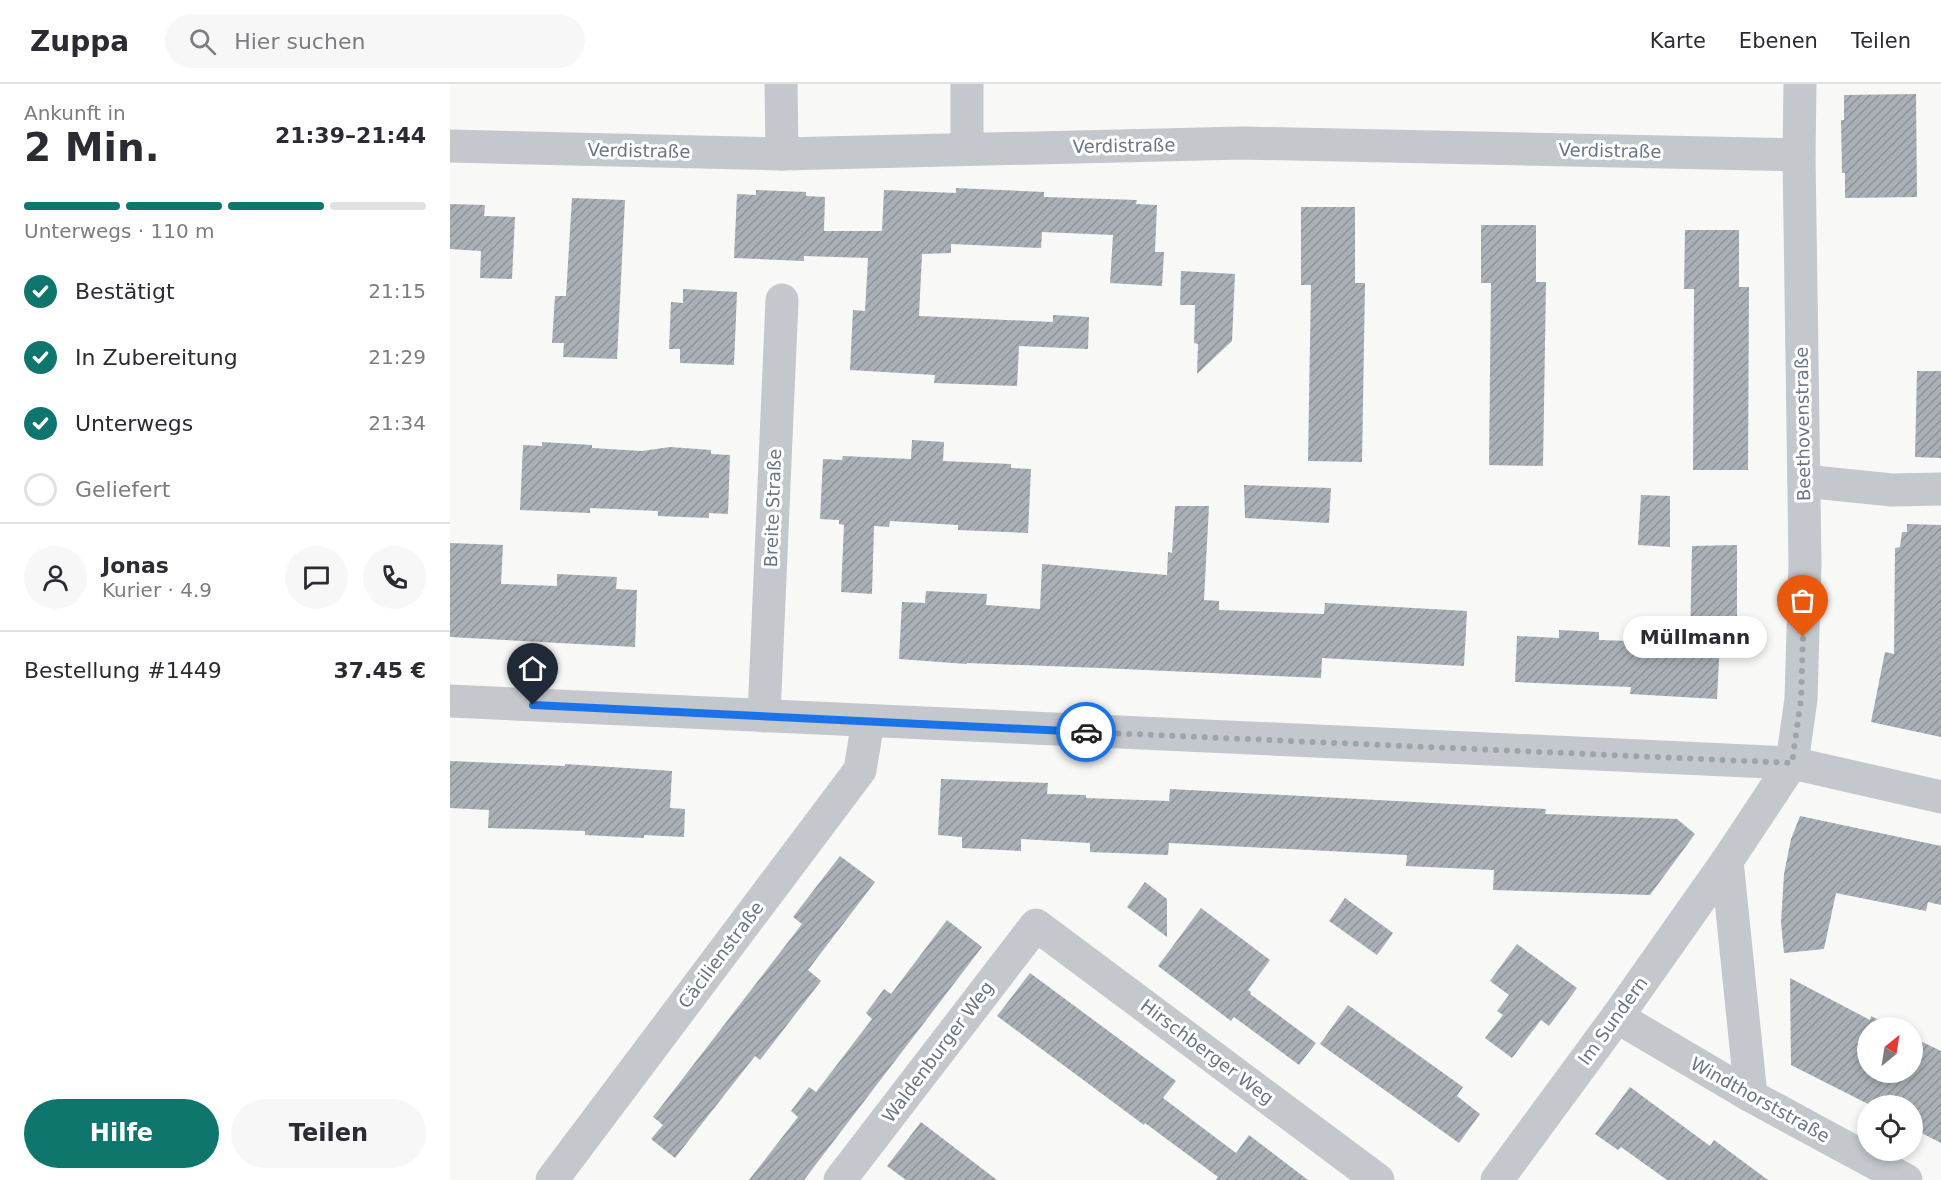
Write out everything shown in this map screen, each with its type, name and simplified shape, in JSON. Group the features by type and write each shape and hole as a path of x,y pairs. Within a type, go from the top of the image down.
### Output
{"street":[{"path":"782,84 782,154"},
{"path":"967,84 968,149"},
{"name":"Beethovenstraße","path":"1792,763 1801,699 1805,563 1800,84"},
{"name":"Verdistraße","path":"450,146 782,154 1242,143 1799,155"},
{"name":"Breite Straße","path":"764,716 782,300"},
{"path":"1804,482 1892,490 1941,489"},
{"path":"450,701 1792,763 1941,797"},
{"name":"Cäcilienstraße","path":"552,1180 860,770 868,722"},
{"name":"Im Sundern","path":"1497,1180 1617,1017 1727,861 1792,763"},
{"path":"1727,861 1751,1096"},
{"name":"Waldenburger Weg","path":"840,1180 1036,925"},
{"name":"Hirschberger Weg","path":"1036,925 1378,1180"},
{"name":"Windthorststraße","path":"1617,1017 1751,1096 1906,1180"}],"building":[{"path":"1916,94 1917,197 1845,198 1841,120 1844,120 1844,95"},
{"path":"956,188 1044,192 1044,197 1137,200 1136,204 1157,205 1155,252 1164,252 1162,286 1110,283 1113,235 1042,232 1041,248 951,244 951,253 922,254 919,316 1053,322 1053,315 1089,317 1088,349 1019,346 1017,386 934,383 935,375 850,370 853,310 865,311 868,258 804,256 804,261 734,258 737,194 756,195 756,190 806,192 806,196 825,197 824,231 882,231 884,190 956,193"},
{"path":"572,198 625,200 617,359 563,357 564,343 552,343 555,296 566,296"},
{"path":"450,204 485,205 484,216 515,217 512,279 480,278 481,251 450,249"},
{"path":"1301,207 1355,207 1355,283 1365,283 1362,462 1308,461 1311,285 1301,285"},
{"path":"1481,225 1536,225 1536,282 1546,282 1543,466 1489,465 1491,283 1481,283"},
{"path":"1685,230 1739,230 1739,287 1749,287 1748,470 1693,470 1694,289 1684,289"},
{"path":"1181,271 1235,274 1232,341 1197,374 1198,344 1194,343 1195,305 1180,305"},
{"path":"683,289 737,292 734,365 680,363 680,349 669,349 671,302 683,303"},
{"path":"1917,371 1941,371 1941,458 1915,457"},
{"path":"912,440 944,442 943,461 1011,464 1011,468 1031,469 1028,533 958,530 958,525 890,521 889,527 874,526 872,594 841,592 844,525 839,524 839,520 820,519 823,459 842,460 843,456 911,459"},
{"path":"542,442 642,451 670,447 711,450 711,454 730,455 728,514 709,513 709,518 658,516 658,511 590,508 590,513 520,510 523,445 542,446"},
{"path":"1244,485 1331,488 1329,523 1245,518"},
{"path":"1641,495 1670,496 1670,547 1638,545"},
{"path":"1175,506 1209,506 1204,600 1219,601 1219,610 1324,614 1325,603 1467,611 1464,666 1322,658 1321,678 967,664 899,659 902,602 925,603 926,591 987,594 986,605 1040,609 1042,564 1167,575 1168,552 1172,553"},
{"path":"1907,524 1941,525 1941,737 1871,722 1885,652 1894,654 1895,548 1900,547 1902,532 1907,532"},
{"path":"450,543 503,545 501,584 557,586 557,574 617,577 616,589 637,590 635,647 450,637"},
{"path":"1737,545 1737,640 1720,640 1717,699 1630,694 1631,687 1515,682 1517,636 1559,638 1559,630 1599,632 1599,640 1690,643 1692,546"},
{"path":"450,761 565,766 565,764 672,771 670,808 685,809 684,837 644,835 644,838 585,835 585,831 488,828 489,810 450,808"},
{"path":"941,779 1048,783 1047,794 1086,795 1086,798 1169,801 1170,789 1546,809 1545,814 1677,819 1695,834 1650,895 1493,890 1494,870 1406,866 1407,855 1169,843 1168,855 1090,852 1090,843 1021,839 1021,851 962,848 962,837 938,835"},
{"path":"1800,816 1941,846 1941,905 1928,902 1926,911 1836,893 1824,949 1784,953 1781,923 1784,874 1791,839"},
{"path":"840,856 875,882 808,970 821,981 760,1060 755,1056 675,1158 651,1139 663,1125 653,1117 802,924 793,917"},
{"path":"1145,882 1167,899 1167,937 1127,907"},
{"path":"1345,898 1393,933 1377,955 1329,921"},
{"path":"1201,908 1270,960 1248,990 1250,994 1316,1043 1299,1065 1234,1017 1231,1021 1158,966"},
{"path":"947,920 982,947 804,1180 749,1180 798,1117 791,1111 809,1087 816,1092 872,1019 866,1013 884,989 891,994"},
{"path":"1517,944 1577,988 1549,1026 1541,1020 1512,1058 1485,1038 1503,1015 1497,1011 1509,995 1490,981"},
{"path":"1030,973 1176,1081 1163,1098 1236,1153 1249,1135 1308,1180 1216,1180 1218,1177 997,1016"},
{"path":"1790,978 1864,1017 1857,1017 1857,1083 1923,1083 1923,1042 1941,1051 1941,1143 1923,1134 1923,1095 1857,1095 1857,1098 1791,1065"},
{"path":"1348,1005 1463,1087 1457,1096 1480,1114 1459,1143 1320,1044"},
{"path":"1630,1087 1710,1146 1714,1140 1768,1180 1667,1180 1621,1147 1618,1150 1595,1134"},
{"path":"921,1122 997,1180 906,1180 887,1166"}],"way so far":[{"path":"1086,732 1792,763 1801,699 1803,637"}],"place":[{"name":"Müllmann","path":"1803,637"}],"route":[{"path":"533,705 1086,732"}]}
